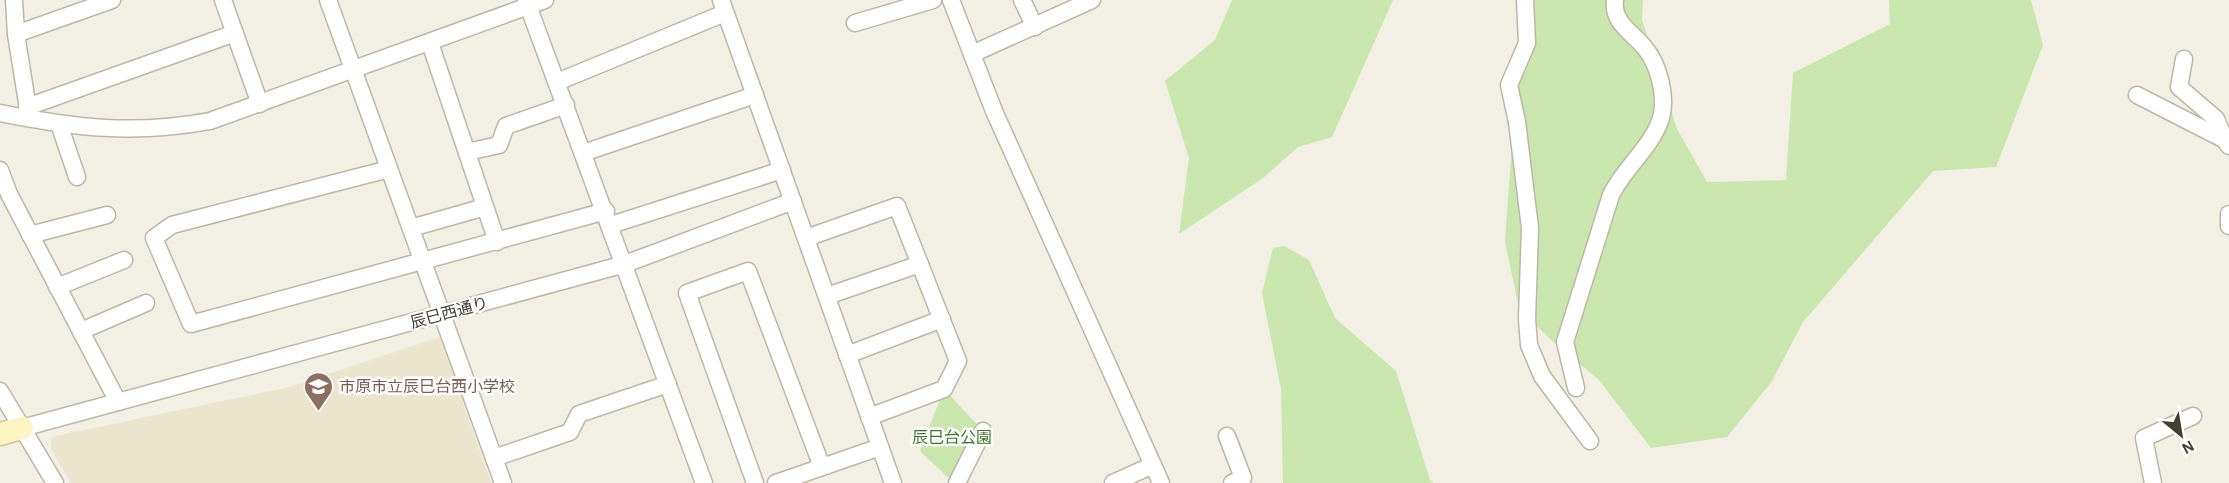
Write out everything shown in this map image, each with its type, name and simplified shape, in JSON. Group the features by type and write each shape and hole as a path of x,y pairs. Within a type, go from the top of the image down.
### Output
{"street":[{"path":"14,0 16,34 28,113"},
{"path":"16,34 112,0"},
{"path":"223,0 260,104"},
{"path":"328,0 503,483"},
{"path":"0,113 28,113 59,124 107,129 173,128 210,121 430,43 528,4 545,0"},
{"path":"855,23 933,0"},
{"path":"951,0 994,111 1161,483"},
{"path":"1022,0 1035,27"},
{"path":"1525,0 1527,43 1509,85 1517,122 1530,228 1527,320 1529,345 1542,376 1590,441"},
{"path":"1576,388 1565,342 1611,195 1620,176 1654,135 1662,116 1662,91 1654,60 1618,21 1614,10 1615,0"},
{"path":"972,54 1088,1"},
{"path":"528,4 626,264 704,483"},
{"path":"557,82 723,6 892,483"},
{"path":"28,113 235,33"},
{"path":"430,43 497,242"},
{"path":"2184,59 2179,87 2216,119 2227,143"},
{"path":"584,153 755,94"},
{"path":"2137,95 2227,143"},
{"path":"467,152 499,145 506,126 566,105"},
{"path":"59,124 77,177"},
{"path":"389,169 172,225 154,238 191,324 497,242 608,218 782,170"},
{"path":"0,170 9,194 118,402"},
{"name":"辰巳西通り","path":"0,434 626,264 793,201"},
{"path":"806,238 897,206 958,361 944,389 869,417"},
{"path":"411,228 485,207"},
{"path":"30,235 107,214"},
{"path":"2229,214 2229,226"},
{"path":"57,287 124,260"},
{"path":"827,296 920,264"},
{"path":"755,483 687,292 748,271 822,467"},
{"path":"81,331 146,303"},
{"path":"847,355 942,319"},
{"path":"494,458 570,432 579,414 669,384"},
{"path":"0,391 55,483"},
{"path":"2153,483 2144,438 2193,416"},
{"path":"957,483 983,431"},
{"path":"1227,436 1243,478 1232,483"},
{"path":"776,483 880,447"},
{"path":"1113,483 1153,465"}],"shaded area":[{"name":"市原市立辰巳台西小学校","path":"440,337 491,483 71,483 51,449 51,437 290,387"}],"green space":[{"path":"1232,0 1393,0 1332,137 1298,147 1263,178 1179,234 1189,158 1165,81 1215,40"},
{"path":"1522,0 1643,0 1642,20 1677,129 1707,182 1786,180 1793,73 1890,24 1889,0 2031,0 2043,45 1996,167 1933,171 1803,322 1772,381 1727,437 1651,448 1599,380 1550,339 1519,308 1505,242"},
{"path":"1284,246 1309,260 1335,318 1396,371 1430,480 1434,483 1283,483 1281,389 1262,293 1273,248"},
{"name":"辰巳台公園","path":"944,389 983,431 954,483 920,451"}],"place":[{"name":"市原市立辰巳台西小学校","path":"318,412"}]}
